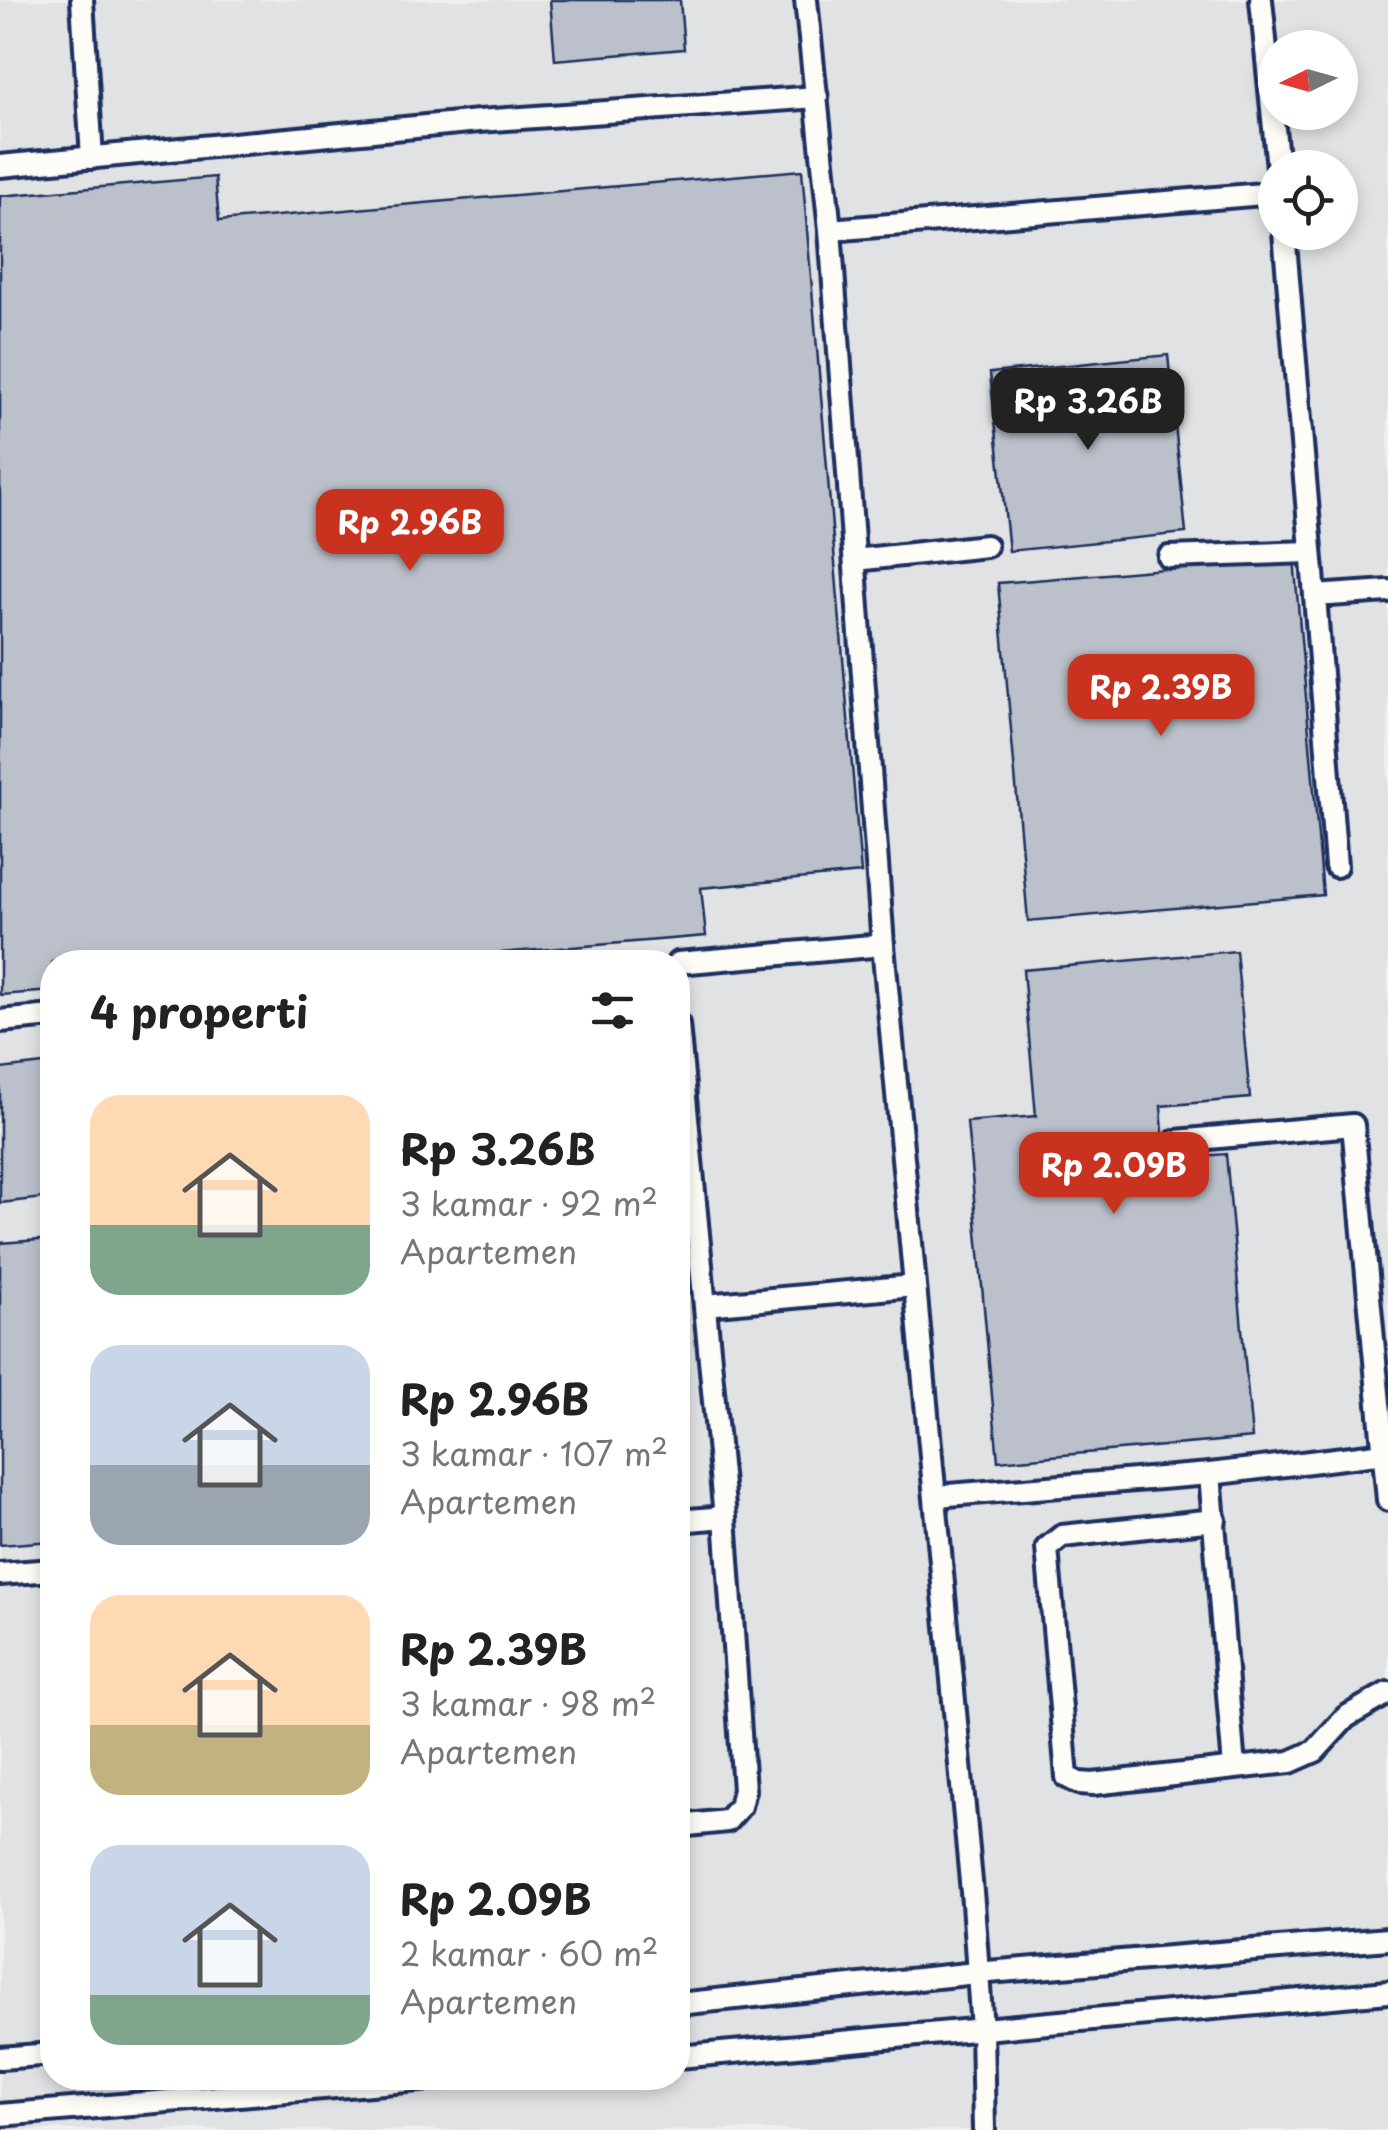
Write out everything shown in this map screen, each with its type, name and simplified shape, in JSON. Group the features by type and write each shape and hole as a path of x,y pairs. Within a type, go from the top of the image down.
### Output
{"lane":[{"path":"82,0 92,158"},
{"path":"806,0 830,230 882,945 973,1904 984,2130"},
{"path":"1261,0 1276,150"},
{"path":"0,166 480,121 817,97"},
{"path":"830,230 1258,194"},
{"path":"1286,250 1336,866"},
{"path":"855,560 986,546"},
{"path":"1169,557 1312,552"},
{"path":"1315,596 1388,591"},
{"path":"690,962 882,945"},
{"path":"0,1021 40,1017"},
{"path":"1176,1140 1353,1125 1388,1500"},
{"path":"690,1149 744,1790 740,1806 727,1821 690,1825"},
{"path":"705,1305 914,1286"},
{"path":"936,1496 1210,1474 1385,1453"},
{"path":"1210,1474 1234,1768"},
{"path":"690,1521 724,1518"},
{"path":"1215,1520 1062,1536 1047,1548 1067,1777 1093,1784 1290,1762 1316,1750 1346,1716 1388,1694"},
{"path":"0,1574 40,1571"},
{"path":"690,2003 1388,1939"},
{"path":"690,2056 1388,1992"},
{"path":"0,2058 40,2055"},
{"path":"0,2115 299,2090"}],"shaded area":[{"path":"0,0 1388,0 1388,2130 0,2130"}],"building":[{"path":"550,0 680,0 684,49 555,60"},
{"path":"802,170 861,873 701,888 706,936 536,950 40,950 40,992 0,995 0,196 215,177 219,221"},
{"path":"1168,355 1186,533 1009,551 990,373"},
{"path":"1294,558 1323,895 1028,921 998,583"},
{"path":"1236,951 1250,1098 1161,1106 1165,1159 1226,1154 1252,1438 998,1461 967,1122 1036,1116 1023,970"},
{"path":"40,1064 40,1198 0,1203 0,1069"},
{"path":"40,1240 40,1542 0,1545 0,1243"}]}
